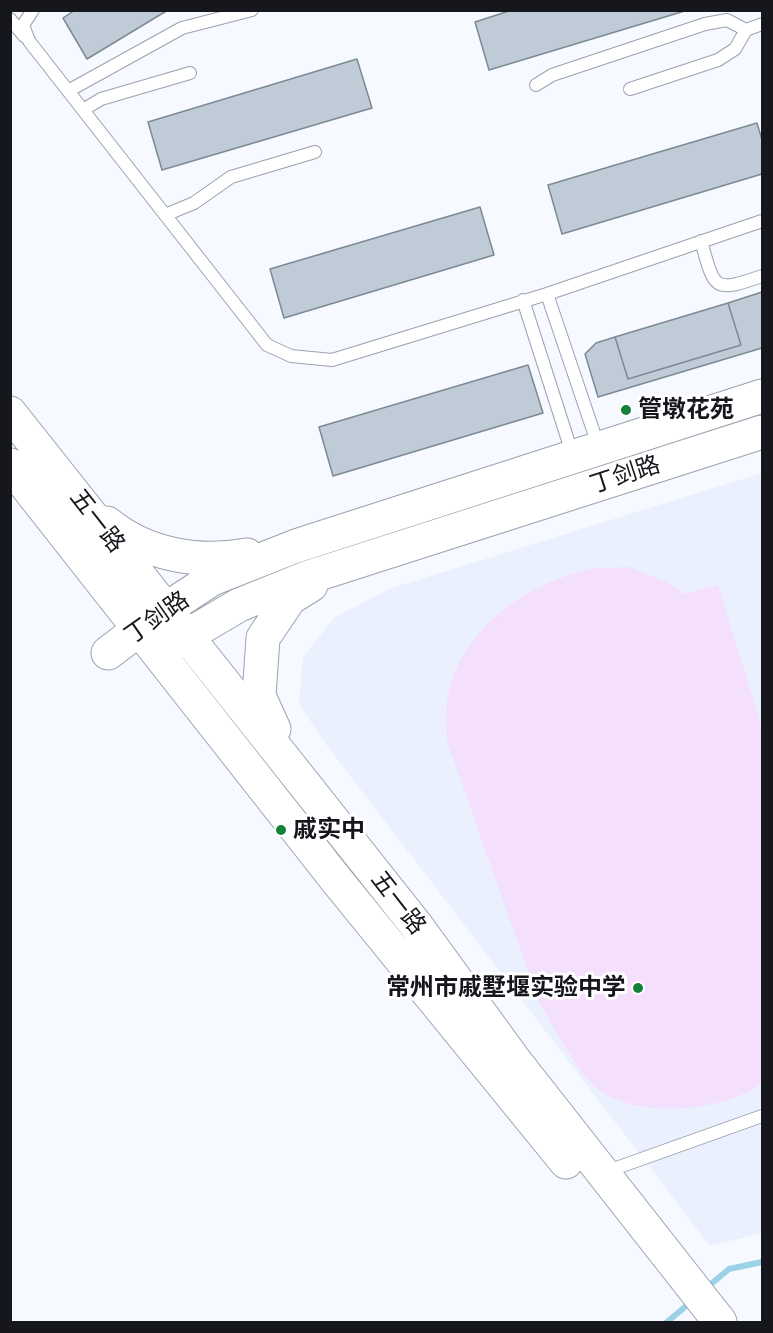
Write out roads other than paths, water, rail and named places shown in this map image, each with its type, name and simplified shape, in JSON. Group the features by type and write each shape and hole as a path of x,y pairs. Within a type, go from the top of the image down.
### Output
{"main road":[{"name":"丁剑路","path":"148,642 166,609 212,579 296,546 762,396"},
{"name":"五一路","path":"10,413 416,925 515,1061 603,1173 697,1308"},
{"name":"丁剑路","path":"148,642 187,634 238,605 340,567 762,432"},
{"name":"五一路","path":"10,465 338,882 697,1308"},
{"path":"82,503 125,538 175,556 220,560 296,546"},
{"path":"293,768 259,696 263,638 290,598 340,567"}],"lane":[{"path":"29,41 23,25 33,10"},
{"path":"68,91 182,28 252,10"},
{"path":"10,19 267,345 291,356 332,360 547,294 762,220"},
{"path":"537,85 552,75 705,24 727,20 746,30"},
{"path":"630,89 718,60 735,49 746,30 762,24"},
{"path":"83,110 101,99 190,73"},
{"path":"165,215 194,203 231,177 315,152"},
{"path":"701,241 711,276 718,284 728,288 762,276"},
{"path":"547,294 586,453"},
{"path":"523,300 586,453"},
{"path":"603,1173 762,1116"}],"waterway":[{"path":"705,1289 729,1269 762,1262"},
{"path":"667,1322 691,1302"}],"place":[{"name":"管墩花苑","path":"626,410"},
{"name":"戚实中","path":"281,830"},
{"name":"常州市戚墅堰实验中学","path":"638,988"}]}
